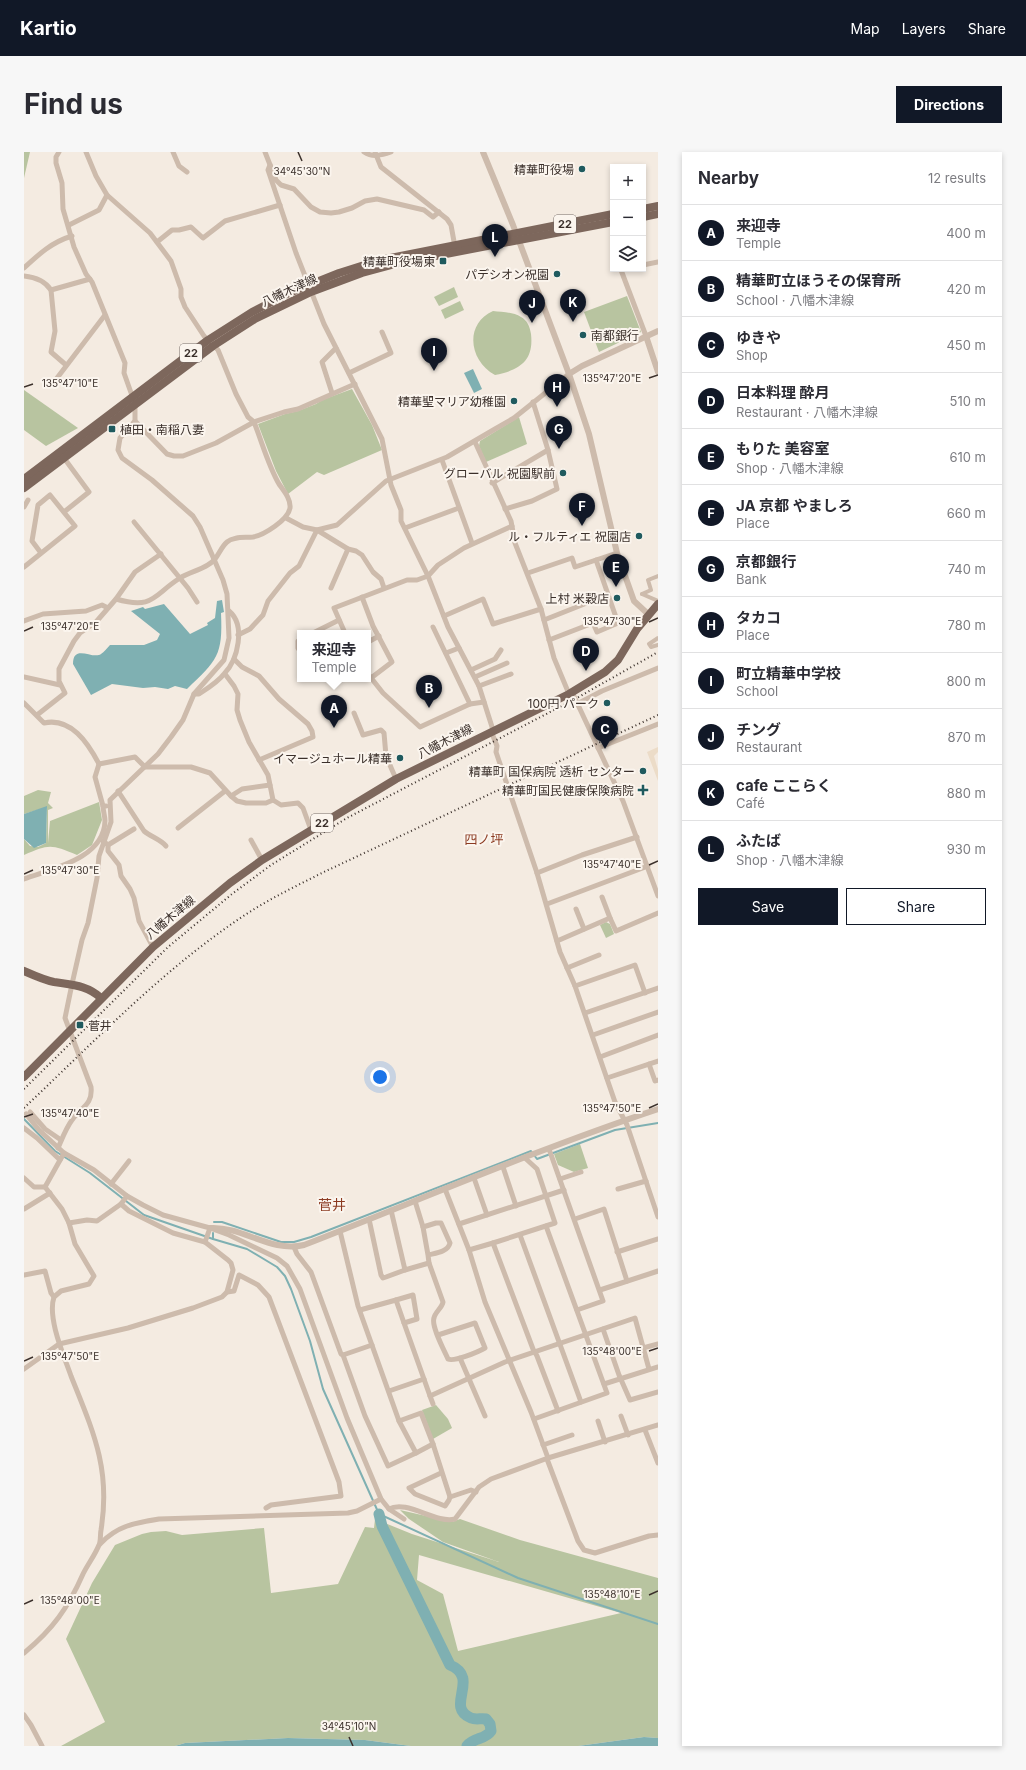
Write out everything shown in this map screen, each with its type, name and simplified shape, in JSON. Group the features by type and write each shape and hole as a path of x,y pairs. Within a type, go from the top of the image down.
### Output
{"main road":[{"path":"646,208 658,206"},
{"path":"646,216 658,214"},
{"name":"八幡木津線","path":"517,237 610,215"},
{"name":"八幡木津線","path":"24,479 134,400 252,312 380,260 610,222"},
{"name":"八幡木津線","path":"310,288 455,248"},
{"name":"八幡木津線","path":"24,488 64,458 134,400"},
{"name":"八幡木津線","path":"24,1077 153,947 218,892 262,860 396,779 570,693 605,672 614,664 657,600"},
{"path":"24,971 53,981 72,984 93,990 101,998"}],"street":[{"path":"59,152 56,157 56,163 62,183 63,204 74,247 86,274 90,279 125,363 124,373 134,400 135,421 167,454 183,456 216,443 254,422 298,409 355,384"},
{"path":"86,152 96,176 107,195 150,233 171,261 181,289 181,297 184,307 218,350 236,394 248,417 254,422 273,473 289,502 290,509 286,518 260,535 232,539 226,542 214,560 180,578 150,600 133,604 116,599"},
{"path":"173,152 179,166 187,172"},
{"path":"265,152 276,180 281,185 294,189 311,207 320,212 339,212 352,208 365,201 377,199 424,210 433,217 439,212"},
{"path":"364,152 376,154 391,152"},
{"path":"483,152 570,374 588,434 617,553 634,601 648,614"},
{"path":"376,154 381,167 447,219 451,225 455,248"},
{"path":"270,165 268,170 310,288 336,348 382,439 391,480 401,510 401,522 428,576 459,648 479,686 497,746 496,752 537,872 557,941 593,1035 615,1102 627,1125 658,1217"},
{"path":"68,225 99,210 107,195"},
{"path":"157,242 172,230 191,227 203,238 225,221 280,205"},
{"path":"24,268 50,246 72,236"},
{"path":"646,264 658,262"},
{"path":"622,272 658,372"},
{"path":"24,276 38,279 49,286 51,290 55,331 51,352 66,365"},
{"path":"51,290 90,279"},
{"path":"54,382 105,315"},
{"path":"238,635 250,629 263,615 268,601 290,573 299,566 316,530 337,524 386,481 442,460 514,418 582,366 658,331"},
{"path":"349,373 391,353 382,332"},
{"path":"332,393 322,362 336,348"},
{"path":"505,509 532,501 557,489 548,450 534,402"},
{"path":"58,1148 71,1121 87,1104 92,1096 91,1087 65,1018 82,940 88,923 103,841 111,822 109,806 110,800 158,754 183,720 194,694 224,660 229,638 229,611 223,580 200,527 193,516 152,480 126,461 118,450 118,442 135,421"},
{"path":"475,442 512,526 515,543 541,609 558,668 577,704 623,801 657,886 658,896"},
{"path":"492,483 548,450"},
{"path":"64,458 89,492 64,512"},
{"path":"442,460 472,543"},
{"path":"24,567 75,526 50,495 38,504 32,541 41,553"},
{"path":"24,507 28,500"},
{"path":"405,528 460,508"},
{"path":"286,518 303,527 316,530 348,549 356,551 365,558 373,572 381,578 384,588"},
{"path":"134,522 180,578 197,602"},
{"path":"344,630 334,608 407,580 417,580 428,576 438,564 472,543 512,526"},
{"path":"331,588 348,549"},
{"path":"528,573 572,558 575,568 617,553"},
{"path":"37,715 65,692 60,684 59,669 80,633 96,622 116,599 135,572 161,554"},
{"path":"549,640 593,623 597,632 618,623 596,560"},
{"path":"657,600 642,594 651,590 648,580 658,576"},
{"path":"544,620 607,594"},
{"path":"362,597 392,662 371,675"},
{"path":"444,616 483,599 493,624 541,609"},
{"path":"24,621 43,614 86,611 102,605 108,608"},
{"path":"194,694 199,694 225,674 234,659 238,625 233,614 229,611"},
{"path":"319,630 339,620"},
{"path":"433,628 470,704"},
{"path":"371,640 379,636"},
{"path":"658,638 650,644 651,647 658,644"},
{"path":"446,653 459,648"},
{"path":"471,670 495,659 501,650"},
{"path":"234,659 242,667 259,676 279,699 308,724 312,731 313,737 259,760"},
{"path":"475,678 507,663"},
{"path":"577,704 602,691 658,668"},
{"path":"225,674 238,694 238,710 240,720 259,760 268,775 274,800"},
{"path":"479,686 511,674"},
{"path":"24,677 60,684"},
{"path":"371,678 383,693 420,727 470,704 484,702"},
{"path":"24,703 44,723 63,724 75,731 90,748 99,764 96,777 105,822 94,846 77,860 24,879"},
{"path":"354,713 363,735 376,730 380,730 384,733 386,756 396,779"},
{"path":"598,748 658,724"},
{"path":"99,764 135,757 145,767 191,767 210,773 225,791 237,801 246,803 270,802 274,800 282,804 298,803 303,808 311,830"},
{"path":"231,796 242,789 270,785"},
{"path":"118,791 144,831 148,835 161,840 166,846"},
{"path":"178,828 225,791"},
{"path":"103,806 109,806"},
{"path":"108,845 134,829"},
{"path":"537,872 637,837"},
{"path":"251,840 262,860"},
{"path":"103,841 108,845"},
{"path":"108,845 108,851 119,865 121,876 134,898 139,921 153,947"},
{"path":"547,904 648,866"},
{"path":"602,897 616,931 658,913"},
{"path":"576,909 584,929"},
{"path":"557,941 610,918"},
{"path":"567,968 599,955"},
{"path":"575,986 635,964 645,993"},
{"path":"585,1013 658,988"},
{"path":"593,1035 658,1012"},
{"path":"600,1057 658,1036"},
{"path":"607,1078 658,1061"},
{"path":"649,1064 655,1081 658,1080"},
{"path":"209,1230 225,1229 280,1246 294,1247 340,1231 624,1120 658,1109"},
{"path":"61,1140 45,1130 28,1113 39,1130 58,1148 62,1156"},
{"path":"24,1128 62,1156 94,1170 127,1197 163,1215 209,1230 277,1258 287,1266 294,1277 347,1418 381,1499 389,1509 404,1519"},
{"path":"549,1150 575,1219 603,1301 577,1310"},
{"path":"45,1187 62,1156"},
{"path":"469,1250 555,1223 537,1168 525,1158"},
{"path":"111,1184 129,1161"},
{"path":"502,1167 516,1206"},
{"path":"560,1179 581,1172"},
{"path":"24,1178 34,1187 45,1187"},
{"path":"474,1178 487,1216"},
{"path":"618,1189 646,1181"},
{"path":"45,1187 69,1223 75,1244 94,1276 89,1284 61,1291 54,1297"},
{"path":"445,1189 469,1250 486,1302 534,1420 578,1541 584,1550 595,1553 649,1536 658,1536"},
{"path":"459,1224 564,1190"},
{"path":"24,1209 50,1193"},
{"path":"69,1223 87,1220 97,1221 122,1204 127,1197"},
{"path":"415,1201 423,1227 429,1263 444,1302 433,1320 438,1335 448,1359 451,1360 460,1358 485,1348 475,1323 438,1335"},
{"path":"24,1369 59,1344 128,1328 161,1318 222,1297 227,1292 234,1270 231,1263 206,1240 174,1233 129,1211 122,1204"},
{"path":"575,1219 604,1209 627,1281"},
{"path":"392,1210 405,1270"},
{"path":"369,1219 381,1275 383,1278 429,1263"},
{"path":"423,1227 436,1222 440,1223 450,1243 446,1249 428,1255"},
{"path":"534,1420 607,1393 546,1226"},
{"path":"206,1240 209,1230"},
{"path":"340,1231 360,1310 389,1391 389,1395 399,1421 416,1453"},
{"path":"520,1235 581,1402"},
{"path":"617,1252 658,1239"},
{"path":"494,1243 532,1349 535,1352 558,1411"},
{"path":"294,1247 297,1254 311,1272 365,1416 388,1466 432,1444"},
{"path":"24,1275 45,1271 51,1293 54,1297 55,1327 59,1344 93,1432 104,1474 105,1494 100,1544"},
{"path":"600,1290 658,1271"},
{"path":"227,1292 234,1291 239,1275 258,1285 269,1297 339,1482 341,1496 266,1508"},
{"path":"360,1310 413,1295 417,1319 404,1323"},
{"path":"396,1300 433,1404"},
{"path":"430,1396 510,1361 635,1318 649,1370"},
{"path":"603,1329 630,1400 658,1392"},
{"path":"644,1348 658,1344"},
{"path":"343,1355 372,1345"},
{"path":"460,1358 485,1416"},
{"path":"604,1384 658,1367"},
{"path":"389,1391 424,1379"},
{"path":"399,1421 421,1413 450,1497 450,1500 445,1506 415,1494 409,1488 441,1473"},
{"path":"622,1416 628,1435"},
{"path":"598,1421 605,1442"},
{"path":"389,1509 395,1506 402,1507 450,1520 455,1519 479,1487 491,1479 548,1459 658,1426"},
{"path":"645,1430 658,1463"},
{"path":"543,1445 572,1435"},
{"path":"450,1497 471,1490 476,1492"},
{"path":"24,1653 57,1622 72,1600 88,1564 100,1544 113,1532 135,1523 159,1519 348,1513 357,1511 381,1499"},
{"path":"24,1715 42,1746"}],"green space":[{"path":"24,152 30,152 24,178"},
{"path":"454,287 458,297 439,306 434,297"},
{"path":"627,296 641,332 599,352 584,312"},
{"path":"460,301 464,310 445,319 441,310"},
{"path":"493,311 511,313 523,318 527,322 531,334 530,351 528,358 524,363 512,370 495,375 486,369 480,361 475,352 473,343 477,325 484,317"},
{"path":"352,389 372,425 382,450 324,475 317,472 288,494 276,471 258,424 298,411"},
{"path":"24,390 78,428 46,446 24,430"},
{"path":"519,417 527,444 486,462 479,446 480,441"},
{"path":"38,790 51,792 48,803 53,808 48,810 48,843 50,821 99,802 102,820 92,845 77,855 55,847 45,847 24,855 24,839 30,846 38,847 46,843 47,807 24,814 24,796"},
{"path":"606,922 610,924 614,934 606,938 600,925"},
{"path":"580,1144 588,1168 574,1172 558,1165 554,1154"},
{"path":"436,1405 448,1419 452,1428 433,1439 422,1410"},
{"path":"400,1510 452,1522 460,1519 520,1540 658,1578 658,1738 644,1737 578,1746 411,1746 365,1740 288,1738 185,1743 175,1746 61,1746 105,1722 66,1639 92,1583 115,1545 151,1532 166,1531 182,1535 264,1528 271,1593 338,1584 365,1527 374,1528 375,1519 412,1534 499,1562 443,1542 409,1519","holes":["419,1555 621,1613 458,1651 443,1594 417,1580"]}],"shaded area":[{"path":"658,747 658,752 654,756 658,770 658,781 647,752"}],"water":[{"path":"473,369 482,389 474,393 464,373"},
{"path":"222,600 224,612 221,613 221,639 216,656 205,671 187,689 175,686 168,689 155,687 143,688 112,684 91,695 73,664 76,654 84,653 98,655 110,645 144,645 157,640 160,634 131,611 143,607 145,609 164,604 190,634 208,625 207,623 215,618 217,601"},
{"path":"47,806 46,843 34,848 24,839 24,814"},
{"path":"644,1737 658,1738 658,1746 578,1746"},
{"path":"288,1738 365,1740 411,1746 175,1746 185,1743"}],"waterway":[{"path":"24,1119 55,1151 90,1173 144,1215 247,1249 277,1267 285,1276 291,1289 310,1341 323,1389 379,1514 518,1578 658,1624"},
{"path":"214,1222 222,1222 281,1242 294,1242 311,1237 531,1151 537,1159 615,1130 658,1123"},
{"path":"213,1233 213,1239"},
{"path":"379,1514 382,1526 450,1665 459,1671 463,1677 461,1707 464,1713 473,1719 486,1719 490,1724 491,1731 489,1734 473,1741 467,1746"}],"railway":[{"path":"24,1089 168,947 232,894 271,865 347,818 575,699 658,652"},
{"path":"24,1108 160,980 217,934 248,913 277,896 326,871 658,715"}],"place":[{"name":"精華町役場","path":"582,169"},
{"name":"ふたば","path":"495,257"},
{"name":"精華町役場東","path":"443,261"},
{"name":"パデシオン祝園","path":"557,274"},
{"name":"cafe ここらく","path":"573,322"},
{"name":"チング","path":"532,323"},
{"name":"南都銀行","path":"583,335"},
{"name":"町立精華中学校","path":"434,371"},
{"name":"精華聖マリア幼稚園","path":"514,401"},
{"name":"タカコ","path":"557,407"},
{"name":"植田・南稲八妻","path":"112,429"},
{"name":"京都銀行","path":"559,449"},
{"name":"グローバル 祝園駅前","path":"563,473"},
{"name":"JA 京都 やましろ","path":"582,526"},
{"name":"ル・フルティエ 祝園店","path":"639,536"},
{"name":"もりた 美容室","path":"616,587"},
{"name":"上村 米穀店","path":"617,598"},
{"name":"日本料理 酔月","path":"586,671"},
{"name":"100円 パーク","path":"607,703"},
{"name":"精華町立ほうその保育所","path":"429,708"},
{"name":"来迎寺","path":"334,728"},
{"name":"ゆきや","path":"605,749"},
{"name":"イマージュホール精華","path":"400,758"},
{"name":"精華町 国保病院 透析 センター","path":"643,771"},
{"name":"精華町国民健康保険病院","path":"643,790"},
{"name":"菅井","path":"80,1025"}],"district":[{"name":"四ノ坪","path":"484,839"},
{"name":"菅井","path":"332,1204"}]}
